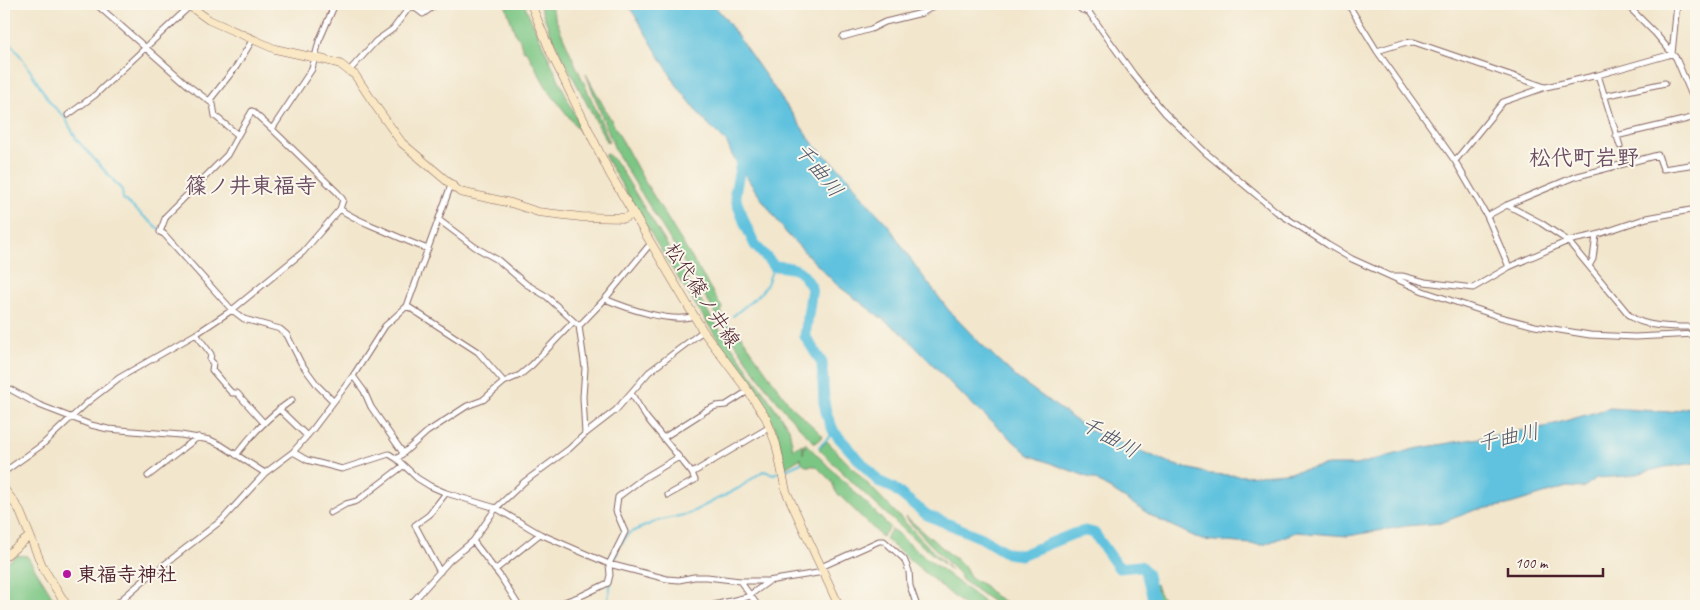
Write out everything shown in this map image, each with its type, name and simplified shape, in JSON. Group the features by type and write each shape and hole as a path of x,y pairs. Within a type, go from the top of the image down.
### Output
{"street":[{"path":"96,4 189,86 213,104 215,116 238,135"},
{"path":"272,129 312,69 319,41 335,4"},
{"path":"349,71 376,41 393,29 411,4 423,14 437,4"},
{"name":"松代篠ノ井線","path":"531,4 551,53 597,149 703,331 760,408 770,427 776,444 786,492 839,606"},
{"path":"843,37 871,29 885,22 922,13 938,4"},
{"path":"1075,4 1088,12"},
{"path":"1083,4 1116,53 1165,113 1206,153 1277,212 1352,259 1423,291 1500,317 1535,326 1590,336 1636,338 1696,334"},
{"path":"1088,12 1090,4"},
{"path":"1348,4 1377,51 1455,160 1487,216 1509,267"},
{"path":"1672,54 1677,4"},
{"path":"68,115 96,94 188,5 209,20 275,49 340,64 355,76 402,143 460,192 512,203 538,212 608,219 625,218 634,214"},
{"path":"1628,5 1676,58 1696,106"},
{"path":"209,101 236,67 253,40"},
{"path":"1377,51 1403,43 1414,42 1546,87"},
{"path":"1455,160 1503,102 1546,87 1598,75 1672,54"},
{"path":"1598,75 1620,146"},
{"path":"1604,96 1664,83"},
{"path":"4,472 42,445 89,401 119,378 196,334 232,310 303,252 340,209 343,200 338,193 252,111 227,156 166,216 160,232 164,234 232,310 244,319 280,329 287,335 301,363 318,386 333,401"},
{"path":"1616,136 1696,117"},
{"path":"1487,216 1507,204 1574,177 1658,155 1663,170 1696,164"},
{"path":"114,606 147,577 222,520 265,473 293,452 307,436 353,376 385,326 407,306 451,185"},
{"path":"1507,204 1568,241 1636,321 1666,326 1696,327"},
{"path":"340,209 348,215 402,240 428,249"},
{"path":"1388,276 1402,276 1425,282 1473,288 1509,267 1568,241 1596,235 1647,218 1696,209"},
{"path":"439,220 475,247 498,260 526,284 546,296 579,326 585,368 583,397 585,434"},
{"path":"1588,266 1593,259 1596,235"},
{"path":"579,326 605,299 651,243"},
{"path":"605,299 654,315 688,318 694,316"},
{"path":"407,306 478,352 504,382"},
{"path":"397,459 427,432 467,406 483,400 504,382 520,375 573,322"},
{"path":"409,606 450,560 473,541 496,508 524,482 569,449 616,410 649,372 703,331"},
{"path":"196,334 211,354 212,370 229,390 232,393 237,393 264,423"},
{"path":"353,376 364,391 371,407 404,453"},
{"path":"5,388 71,419 108,429 198,437 220,445 265,473"},
{"path":"663,438 707,410 716,406 726,405 748,391"},
{"path":"631,393 646,417 695,480 668,495"},
{"path":"236,454 264,423 292,400"},
{"path":"279,409 307,436"},
{"path":"692,474 770,427"},
{"path":"148,476 198,437"},
{"path":"293,452 307,460 342,469 389,454 417,478 446,493 496,508 540,534 609,564 667,579 679,580 707,576 740,581 768,581 822,569 879,540 884,541 904,559 909,571 910,586 917,606"},
{"path":"553,606 583,596 608,584 610,575 609,564 625,532 616,512 618,497 642,479 679,457"},
{"path":"330,513 346,504 357,501 403,466"},
{"path":"4,489 19,509 43,568 67,606"},
{"path":"440,572 415,525 428,515 446,493"},
{"path":"495,570 540,534"},
{"path":"4,558 30,536"},
{"path":"473,541 519,606"},
{"path":"740,581 758,606"},
{"path":"710,606 751,596 768,581"}],"green space":[{"path":"505,4 524,4 586,139 548,90 527,52 523,50"},
{"path":"539,4 550,4 609,141 607,142 553,39"},
{"path":"586,74 642,177 723,309 721,311 723,316 719,319 616,152"},
{"path":"607,154 620,168 711,317 789,428 793,449 803,444 803,454 805,443 890,527 882,537 836,492 832,482 816,466 806,466 801,461 801,458 785,468 776,429 666,259 604,155"},
{"path":"728,323 731,329 734,326 790,405 823,436 815,443 789,416 755,372 724,326"},
{"path":"827,441 952,571 884,512 819,449"},
{"path":"906,517 965,567 971,578 1012,606 999,606 962,580 959,574"},
{"path":"892,529 989,606 965,606 885,539"},
{"path":"17,555 27,556 57,606 4,606 4,565"},
{"path":"1156,584 1163,598 1175,606 1146,606 1147,598"}],"water":[{"name":"千曲川","path":"628,4 713,4 725,18 814,145 849,178 864,199 888,225 916,267 950,312 1017,378 1089,430 1175,465 1210,474 1246,476 1286,473 1328,465 1356,465 1414,449 1544,427 1610,408 1670,412 1696,405 1696,463 1665,467 1628,476 1596,478 1583,488 1567,487 1507,505 1475,510 1441,523 1406,526 1348,536 1296,532 1263,545 1202,540 1155,518 1096,480 1029,455 964,397 903,334 837,285 787,234 753,187 732,155 727,143 703,119 676,84"}],"waterway":[{"path":"4,34 52,105 64,116 77,140 122,190 123,199 159,229"},
{"path":"743,154 735,193 746,226 755,245 774,266 793,268 801,272 812,288 805,336 822,363 824,402 827,416 834,432 878,481 893,488 927,515 982,538 1007,553 1021,555 1073,534 1085,531 1094,533 1119,568 1140,566 1146,572 1155,606"},
{"path":"733,316 760,294 767,284 774,266"},
{"path":"819,447 834,432"},
{"path":"786,470 801,463"},
{"path":"622,543 629,533 657,521 688,514 739,488 763,471 774,474 778,472"},
{"path":"615,561 618,552"},
{"path":"607,606 611,581"}],"place":[{"name":"東福寺神社","path":"67,574"}],"district":[{"name":"松代町岩野","path":"1584,157"},
{"name":"篠ノ井東福寺","path":"251,185"}]}
